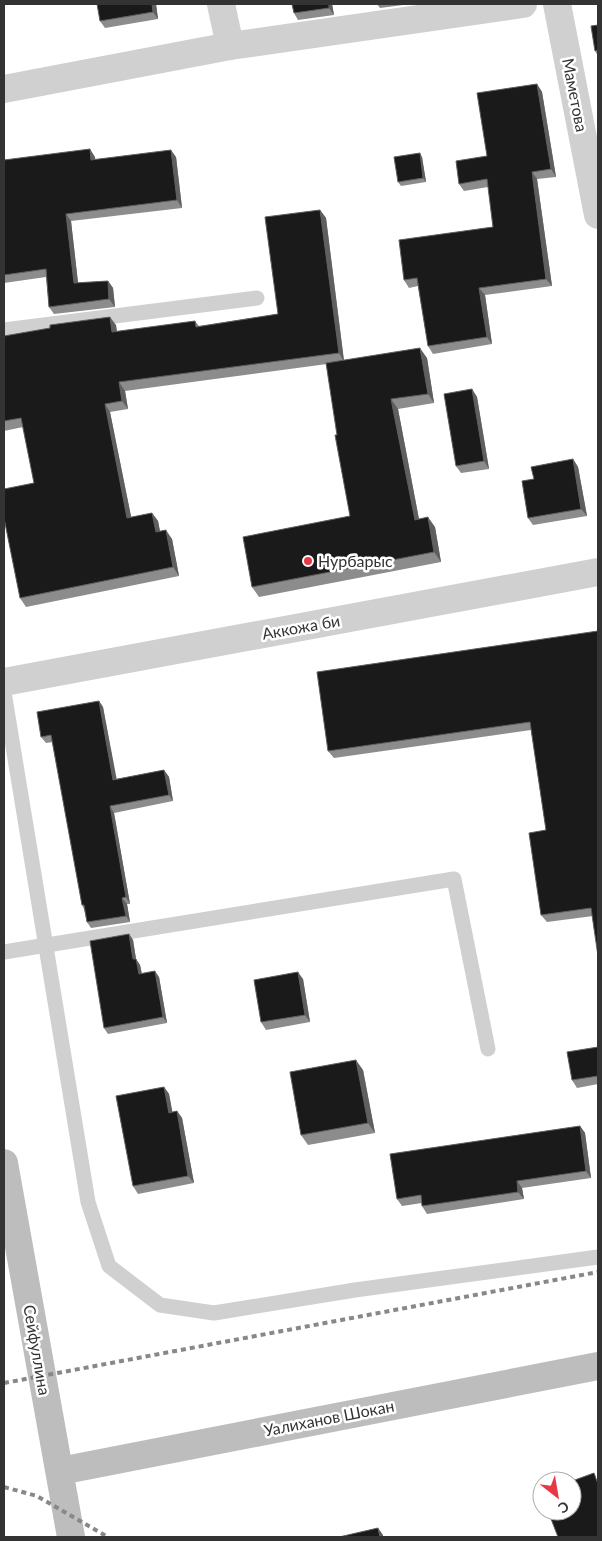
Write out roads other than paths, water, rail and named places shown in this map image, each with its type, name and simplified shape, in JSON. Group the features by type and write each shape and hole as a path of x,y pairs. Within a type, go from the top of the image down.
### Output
{"street":[{"path":"222,4 230,46"},
{"path":"4,89 230,46 523,4"},
{"name":"Маметова","path":"557,4 598,215"},
{"name":"Аккожа би","path":"4,682 598,572"},
{"name":"Сейфуллина","path":"4,1163 60,1471 70,1537"},
{"name":"Уалиханов Шокан","path":"60,1471 598,1366"}],"lane":[{"path":"4,330 114,314 257,298"},
{"path":"4,692 88,1202 109,1266 160,1305 214,1313 355,1290 598,1257"},
{"path":"4,952 454,880 488,1050"}],"railway":[{"path":"4,1383 598,1272"},
{"path":"4,1487 37,1496 108,1537"}],"place":[{"name":"Нурбарыс","path":"308,561"}]}
